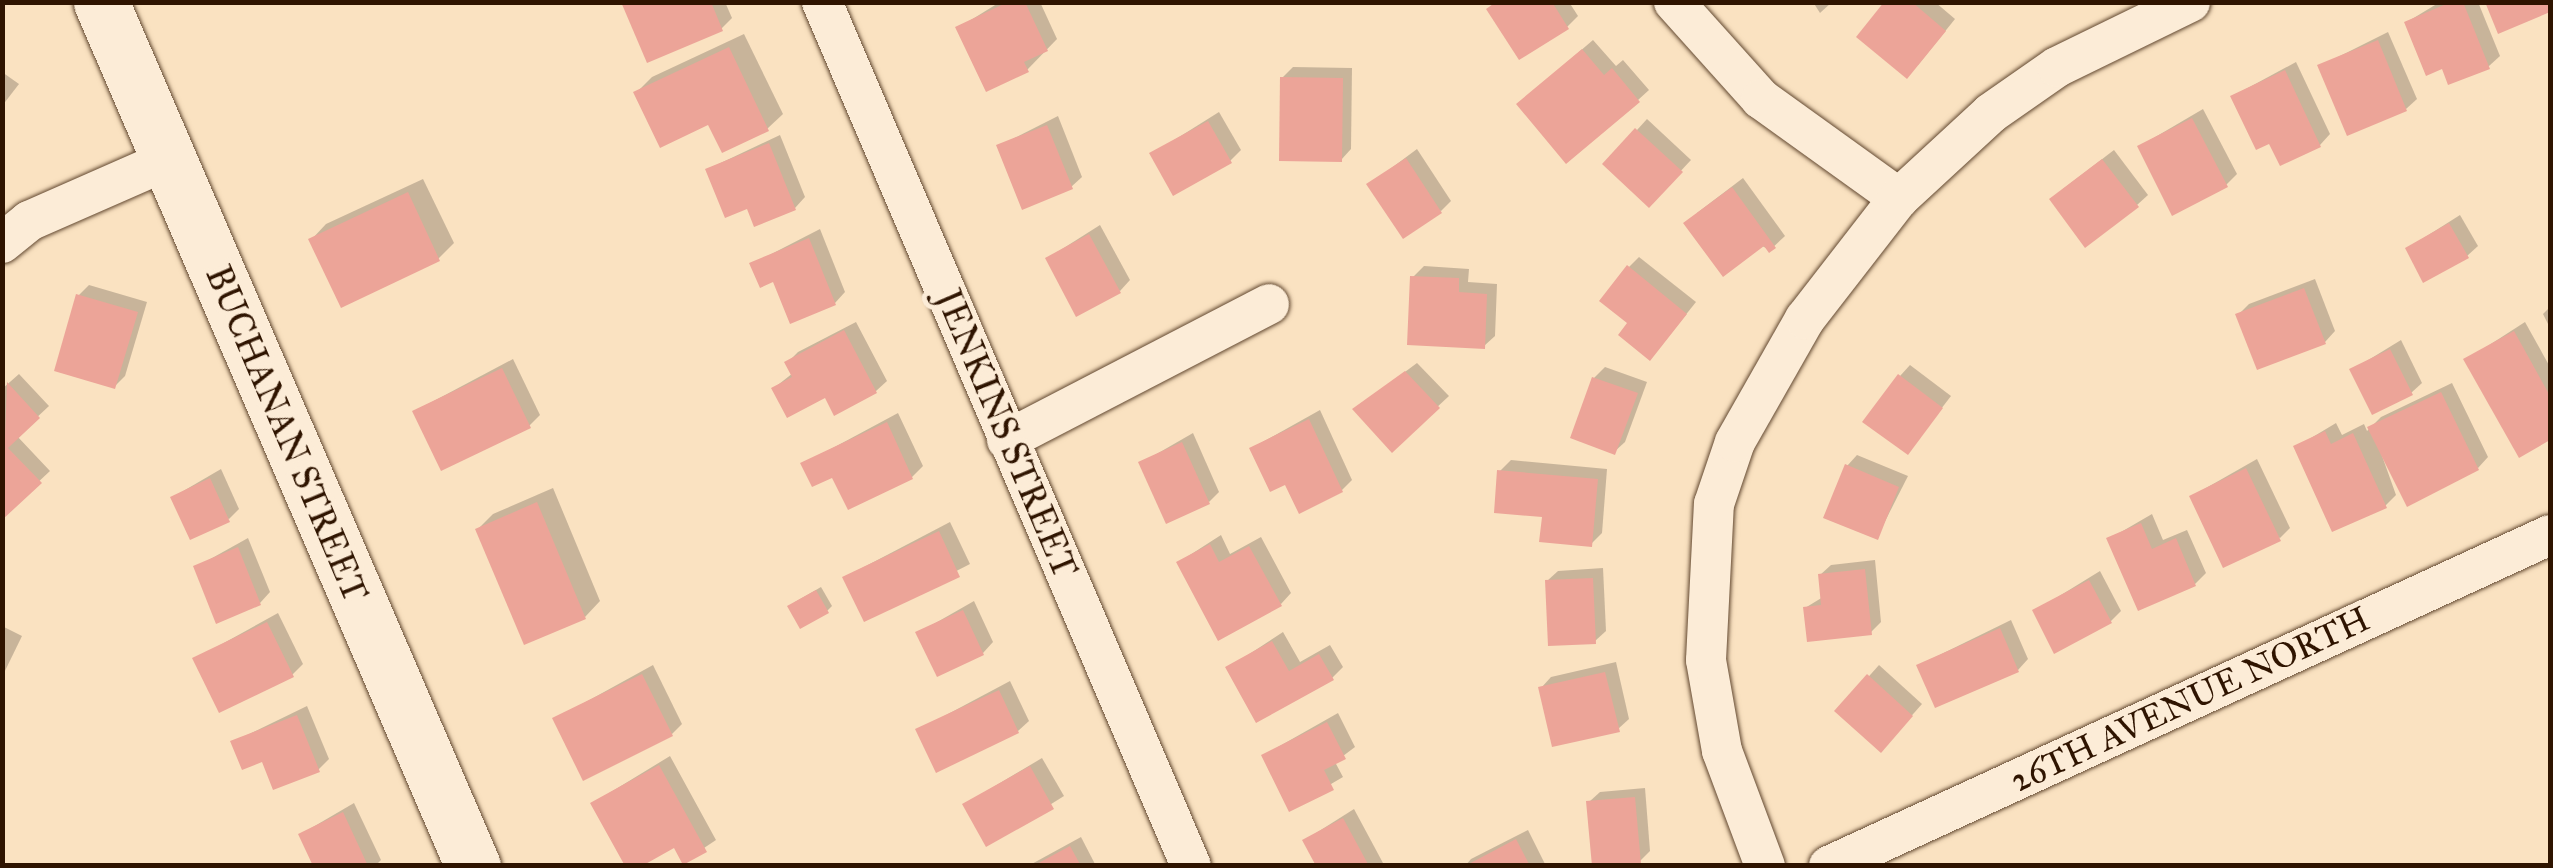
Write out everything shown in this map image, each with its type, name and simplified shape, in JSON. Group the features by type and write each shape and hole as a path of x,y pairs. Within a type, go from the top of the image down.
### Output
{"street":[{"name":"BUCHANAN STREET","path":"101,2 473,866"},
{"name":"JENKINS STREET","path":"822,2 1192,866"},
{"path":"1674,2 1761,99 1899,198"},
{"path":"1765,866 1722,751 1706,660 1714,504 1734,442 1767,378 1899,198 1991,114 2057,67 2190,2"},
{"path":"2,243 29,221 168,160"},
{"path":"1007,440 1268,304"},
{"name":"26TH AVENUE NORTH","path":"1829,866 2550,535"}],"building":[{"path":"621,2 711,2 723,31 647,63"},
{"path":"1008,2 1025,2 1048,51 1024,62 1029,72 986,92 955,27"},
{"path":"1496,2 1552,2 1569,29 1519,60 1486,9"},
{"path":"1884,2 1912,2 1946,31 1907,79 1856,37"},
{"path":"2451,2 2463,2 2490,69 2448,85 2442,69 2426,76 2404,22"},
{"path":"2485,2 2550,2 2550,12 2498,34"},
{"path":"2378,40 2407,111 2347,136 2317,65"},
{"path":"729,47 769,131 722,153 708,125 660,148 633,92"},
{"path":"1582,49 1604,75 1612,68 1640,102 1566,164 1516,104"},
{"path":"2285,70 2321,147 2280,166 2269,144 2256,150 2230,96"},
{"path":"1280,77 1343,78 1342,162 1279,161"},
{"path":"2192,118 2228,187 2172,216 2137,146"},
{"path":"1208,121 1232,163 1173,196 1149,153"},
{"path":"1047,125 1073,189 1022,210 996,145"},
{"path":"1635,128 1683,172 1649,208 1602,164"},
{"path":"769,143 796,210 754,227 747,209 725,218 705,169"},
{"path":"1406,158 1442,213 1403,239 1366,184"},
{"path":"2102,159 2139,207 2085,248 2049,199"},
{"path":"1732,187 1776,248 1769,253 1764,246 1723,277 1683,223"},
{"path":"408,192 440,261 341,308 308,239"},
{"path":"2449,223 2469,258 2423,283 2405,248"},
{"path":"1089,234 1121,293 1076,317 1045,258"},
{"path":"809,238 836,305 790,324 773,282 760,288 749,263"},
{"path":"1627,265 1687,314 1650,361 1618,335 1627,323 1599,301"},
{"path":"1410,276 1459,278 1459,292 1487,294 1485,349 1407,345"},
{"path":"2304,288 2326,344 2257,370 2235,314"},
{"path":"76,294 138,312 115,389 54,371"},
{"path":"844,330 877,393 834,416 825,398 787,418 771,388 792,377 784,362"},
{"path":"2514,331 2550,396 2550,440 2519,458 2463,359"},
{"path":"2390,349 2413,395 2372,415 2349,369"},
{"path":"502,368 531,428 441,471 412,411"},
{"path":"1405,371 1440,408 1392,453 1352,409"},
{"path":"1898,374 1943,408 1908,455 1862,422"},
{"path":"1592,377 1638,393 1615,455 1570,438"},
{"path":"7,382 40,418 8,448 42,483 2,520"},
{"path":"2441,392 2479,470 2407,507 2367,427"},
{"path":"1309,419 1343,492 1299,514 1285,485 1270,492 1249,448"},
{"path":"887,422 913,479 848,510 832,478 812,487 800,463"},
{"path":"2325,431 2331,444 2353,433 2387,508 2332,532 2293,446"},
{"path":"1182,442 1210,504 1166,524 1138,462"},
{"path":"1845,464 1899,487 1878,540 1823,518"},
{"path":"2246,468 2281,541 2223,568 2189,496"},
{"path":"1497,470 1598,479 1592,547 1539,542 1542,517 1494,513"},
{"path":"210,478 230,522 190,540 170,497"},
{"path":"537,502 586,619 524,645 475,529"},
{"path":"2141,523 2152,549 2176,538 2196,586 2138,611 2106,538"},
{"path":"939,531 960,577 864,622 842,577"},
{"path":"1210,544 1219,562 1249,546 1282,606 1218,641 1176,562"},
{"path":"238,547 261,605 216,624 193,566"},
{"path":"1865,569 1872,635 1807,642 1803,607 1821,605 1818,574"},
{"path":"1593,578 1596,644 1548,646 1545,580"},
{"path":"2089,580 2112,623 2054,654 2032,610"},
{"path":"816,590 829,613 800,629 787,606"},
{"path":"963,610 984,655 937,677 915,632"},
{"path":"267,622 294,677 219,713 192,658"},
{"path":"2000,628 2019,672 1935,708 1916,665"},
{"path":"1272,641 1289,671 1319,654 1334,680 1256,723 1225,667"},
{"path":"1605,672 1620,732 1552,747 1538,687"},
{"path":"642,674 673,736 583,781 552,718"},
{"path":"1867,674 1913,716 1881,753 1834,711"},
{"path":"999,690 1019,733 936,773 915,729"},
{"path":"297,715 320,772 273,790 262,762 242,770 230,741"},
{"path":"1327,722 1346,759 1324,770 1334,790 1289,812 1261,755"},
{"path":"659,765 707,852 683,865 674,848 642,866 625,866 590,803"},
{"path":"1030,766 1054,809 986,847 962,804"},
{"path":"1635,797 1641,864 1592,866 1586,801"},
{"path":"343,812 368,866 313,866 298,834"},
{"path":"1343,818 1369,866 1316,866 1302,840"},
{"path":"1516,839 1530,866 1465,866"},
{"path":"1070,846 1081,866 1033,866"}]}
